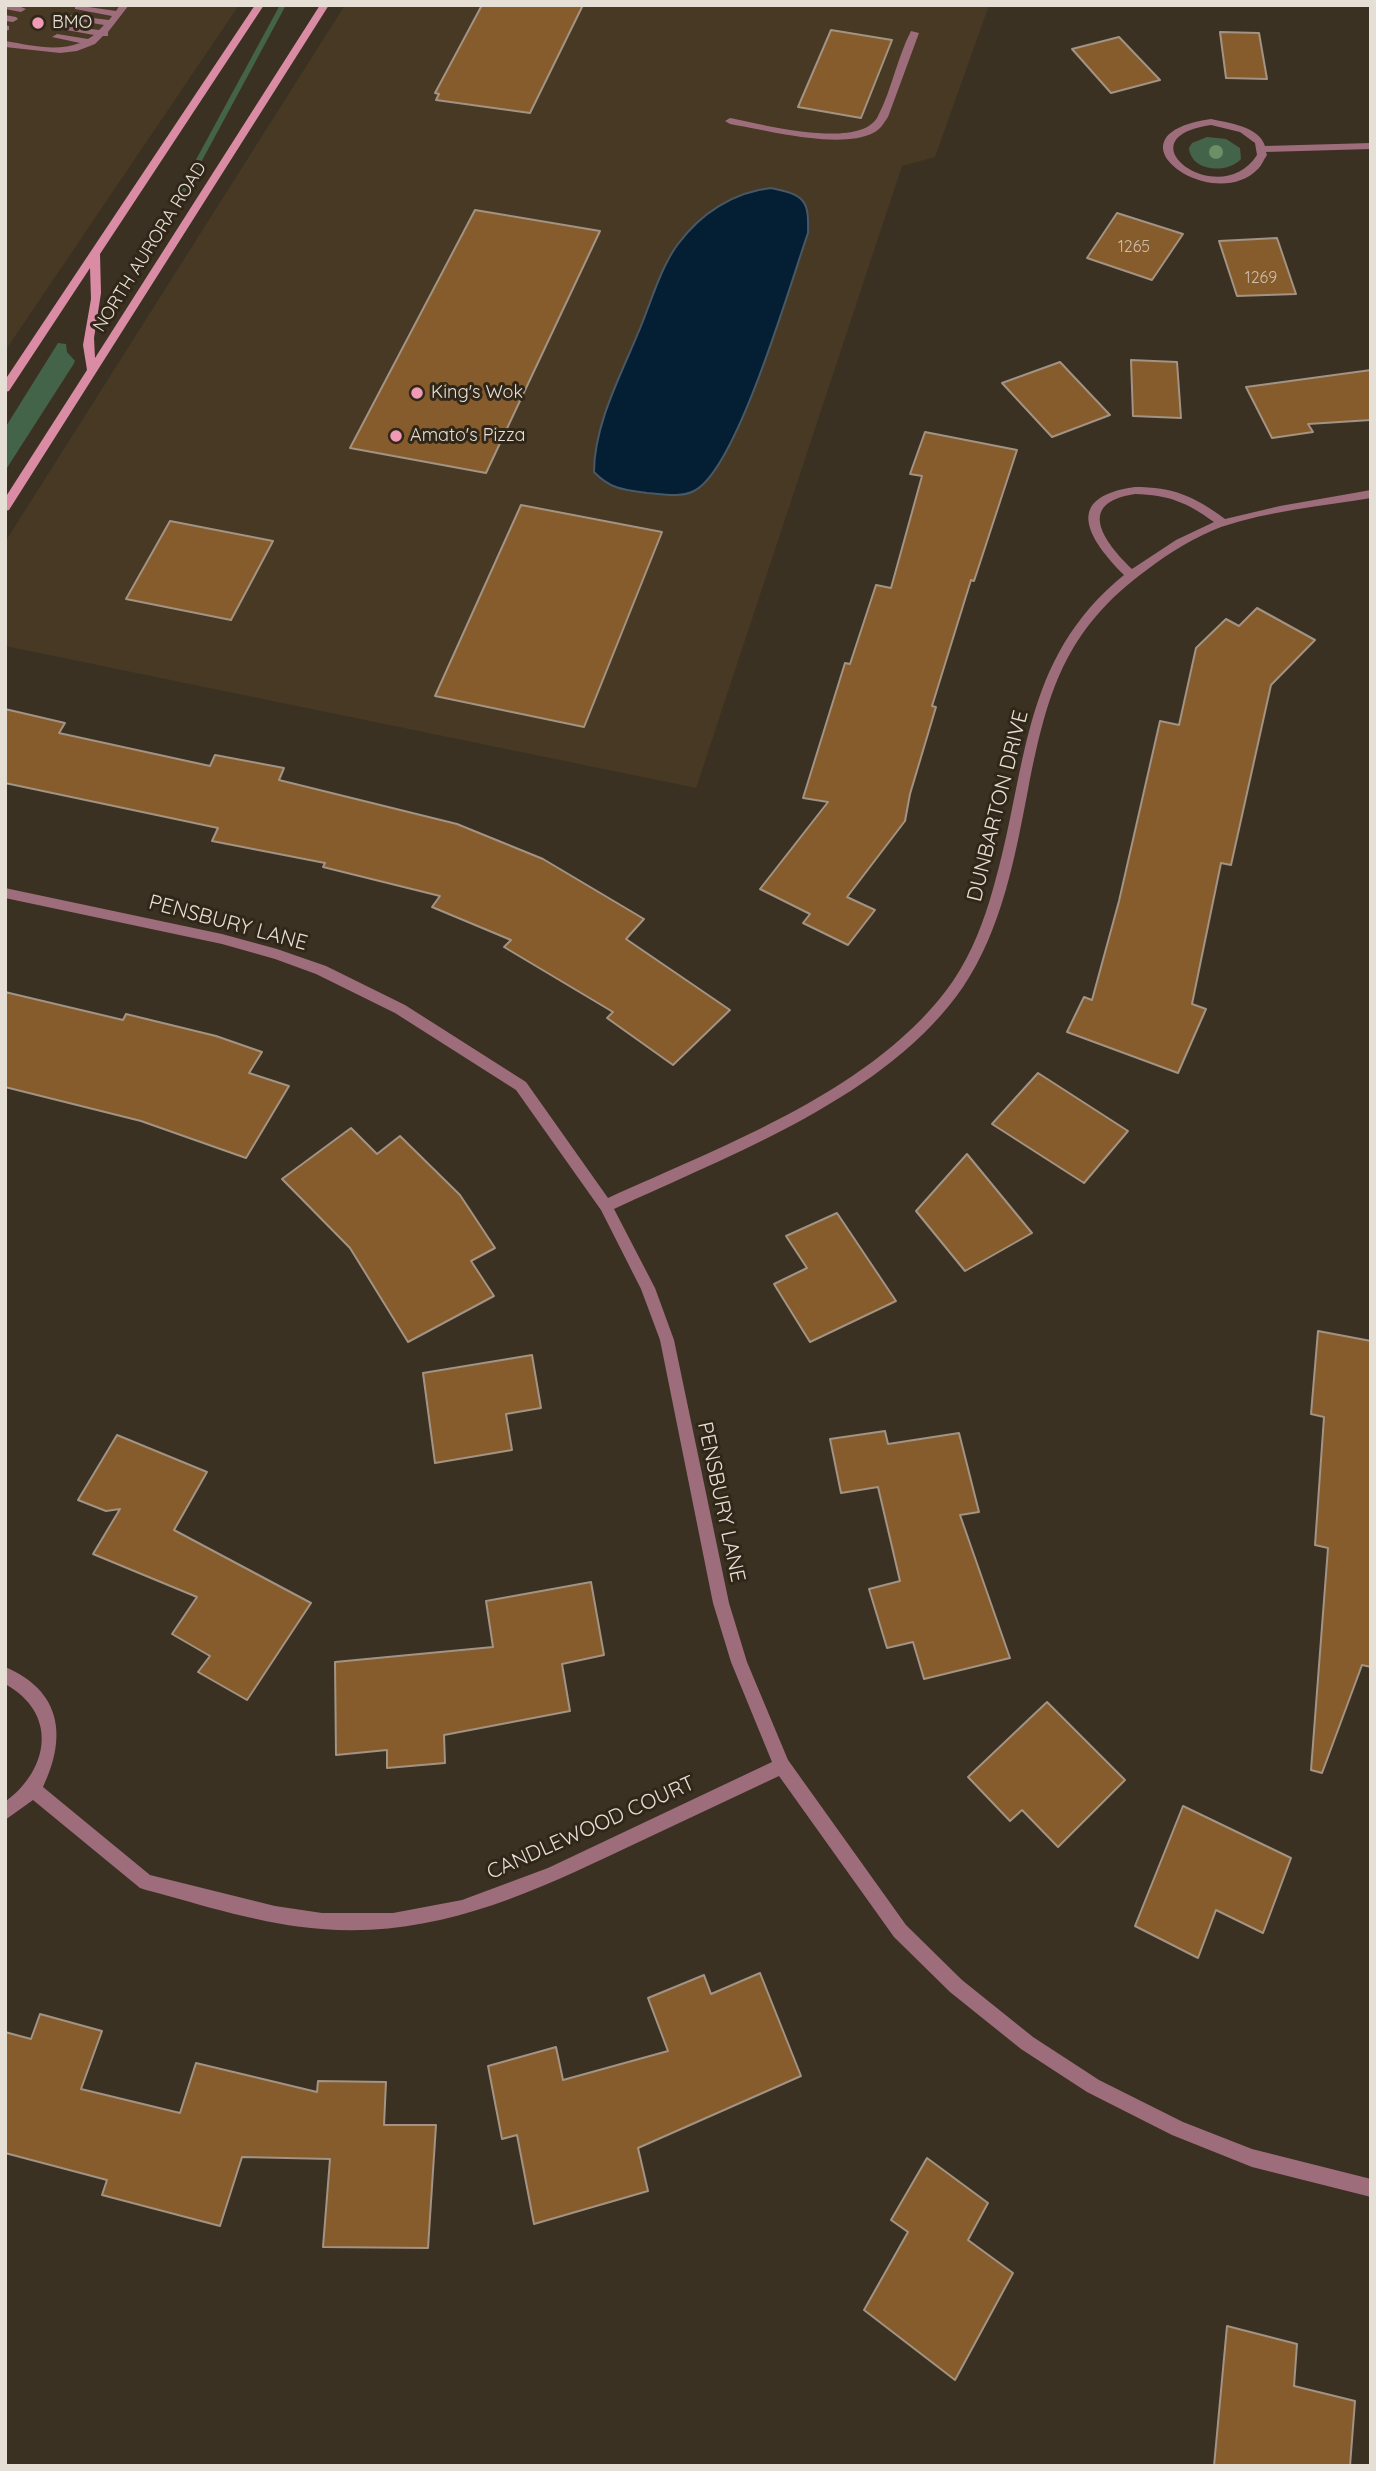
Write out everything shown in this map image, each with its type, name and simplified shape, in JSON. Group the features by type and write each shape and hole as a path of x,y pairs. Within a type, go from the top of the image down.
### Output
{"main road":[{"name":"NORTH AURORA ROAD","path":"5,389 260,5"},
{"name":"NORTH AURORA ROAD","path":"5,508 324,5"},
{"path":"93,371 86,354 95,305 95,255"}],"street":[{"path":"5,6 21,9"},
{"path":"78,7 124,7"},
{"path":"5,44 74,51 104,34 124,7"},
{"path":"71,17 112,23"},
{"path":"64,27 104,34"},
{"path":"730,121 822,135 856,136 868,132 877,126 883,117 914,33"},
{"path":"57,37 92,42"},
{"path":"1211,122 1244,131 1256,139 1262,149 1262,160 1256,169 1244,176 1227,180 1192,174 1170,157 1167,146 1171,136 1180,129 1211,122"},
{"path":"1262,149 1371,146"},
{"path":"1131,575 1099,537 1095,522 1096,510 1104,499 1117,491 1147,489 1180,496 1197,504 1223,523"},
{"name":"DUNBARTON DRIVE","path":"606,1206 798,1115 868,1073 911,1036 944,1002 967,970 999,895 1046,692 1067,644 1102,598 1173,546 1223,523 1371,494"},
{"name":"PENSBURY LANE","path":"5,893 222,939 277,954 321,970 400,1009 521,1086 606,1206 648,1288 667,1340 721,1602 739,1662 782,1766 900,1931 956,1986 1027,2043 1093,2086 1178,2129 1252,2158 1371,2188"},
{"path":"5,1675 22,1681 38,1696 48,1716 51,1740 45,1765 32,1788 5,1812"},
{"name":"CANDLEWOOD COURT","path":"32,1788 146,1882 275,1914 322,1921 393,1921 461,1908 551,1875 782,1766"}],"shaded area":[{"path":"5,5 239,5 5,351"},
{"path":"345,5 989,5 935,157 902,166 696,788 5,646 5,542"}],"green space":[{"path":"280,5 286,5 185,192 179,191"},
{"path":"1207,137 1226,139 1240,148 1241,159 1228,167 1219,168 1203,166 1196,162 1189,148 1192,143"},
{"path":"58,343 66,344 67,352 75,361 5,471 5,428"}],"water":[{"path":"771,188 791,193 803,201 806,206 808,233 760,373 727,449 711,476 689,493 647,493 624,490 612,485 594,472 599,435 611,398 667,263 687,233 719,206 744,194"}],"building":[{"path":"482,5 583,5 530,113 436,100 439,94 435,93"},
{"path":"831,30 892,40 861,118 798,107"},
{"path":"1220,32 1259,33 1267,79 1226,78"},
{"path":"1119,37 1160,80 1111,93 1072,49"},
{"path":"475,210 600,231 486,473 350,448"},
{"path":"1117,213 1183,234 1152,280 1087,258"},
{"path":"1277,238 1296,294 1237,296 1219,241"},
{"path":"1131,360 1177,362 1181,418 1133,416"},
{"path":"1060,362 1110,415 1052,437 1002,383"},
{"path":"1371,370 1371,420 1308,424 1313,432 1272,438 1246,387"},
{"path":"925,432 1017,450 974,581 971,580 932,706 936,707 910,794 905,821 847,897 875,910 848,945 803,923 810,914 760,889 828,802 803,798 845,663 850,664 876,585 891,588 922,476 910,474"},
{"path":"521,505 662,532 584,727 435,696"},
{"path":"170,521 273,541 231,620 126,599"},
{"path":"1257,608 1315,640 1271,685 1231,865 1221,863 1192,1004 1206,1009 1178,1073 1067,1032 1084,997 1092,1000 1119,901 1160,721 1179,725 1196,648 1226,619 1239,626"},
{"path":"5,709 65,723 59,733 210,766 215,755 284,768 279,780 457,824 543,859 644,919 626,939 730,1010 673,1065 607,1018 613,1012 504,947 511,940 432,907 440,896 323,867 325,863 212,841 218,828 5,783"},
{"path":"5,992 123,1020 126,1014 216,1036 262,1052 249,1073 289,1086 246,1158 141,1121 5,1087"},
{"path":"1038,1073 1128,1131 1084,1183 992,1124"},
{"path":"351,1128 377,1154 400,1136 460,1195 495,1248 471,1261 494,1296 408,1342 350,1248 282,1179"},
{"path":"967,1154 1032,1233 965,1271 916,1211"},
{"path":"837,1213 896,1301 810,1342 774,1284 807,1268 786,1236"},
{"path":"1318,1331 1371,1341 1371,1667 1362,1665 1322,1773 1311,1770 1328,1548 1315,1545 1324,1417 1311,1414"},
{"path":"532,1355 541,1408 506,1414 512,1450 435,1463 423,1373"},
{"path":"885,1431 888,1444 959,1433 979,1512 960,1515 1010,1658 924,1679 913,1642 887,1648 869,1589 900,1581 878,1487 841,1493 830,1439"},
{"path":"117,1435 207,1472 174,1530 311,1603 247,1700 198,1672 210,1656 172,1634 197,1597 93,1554 120,1509 106,1511 78,1500"},
{"path":"591,1582 604,1655 562,1664 570,1711 444,1735 445,1763 387,1768 387,1750 336,1755 335,1662 493,1647 486,1601"},
{"path":"1047,1702 1125,1780 1058,1847 1022,1810 1010,1821 968,1777"},
{"path":"1183,1806 1291,1858 1263,1933 1216,1910 1198,1958 1135,1926"},
{"path":"760,1973 801,2076 638,2148 648,2191 534,2224 517,2135 502,2139 488,2066 556,2047 563,2080 668,2051 648,1998 704,1975 711,1994"},
{"path":"40,2014 102,2031 81,2089 180,2113 196,2063 317,2092 318,2081 386,2082 384,2125 436,2125 428,2248 323,2247 330,2159 242,2157 220,2226 102,2195 107,2180 5,2153 5,2032 31,2039"},
{"path":"927,2158 988,2203 968,2240 1013,2273 955,2380 864,2310 908,2232 891,2220"},
{"path":"1227,2326 1297,2344 1294,2386 1355,2401 1350,2466 1214,2466"}],"place":[{"name":"BMO","path":"38,23"},
{"name":"King's Wok","path":"417,393"},
{"name":"Amato's Pizza","path":"396,436"}]}
